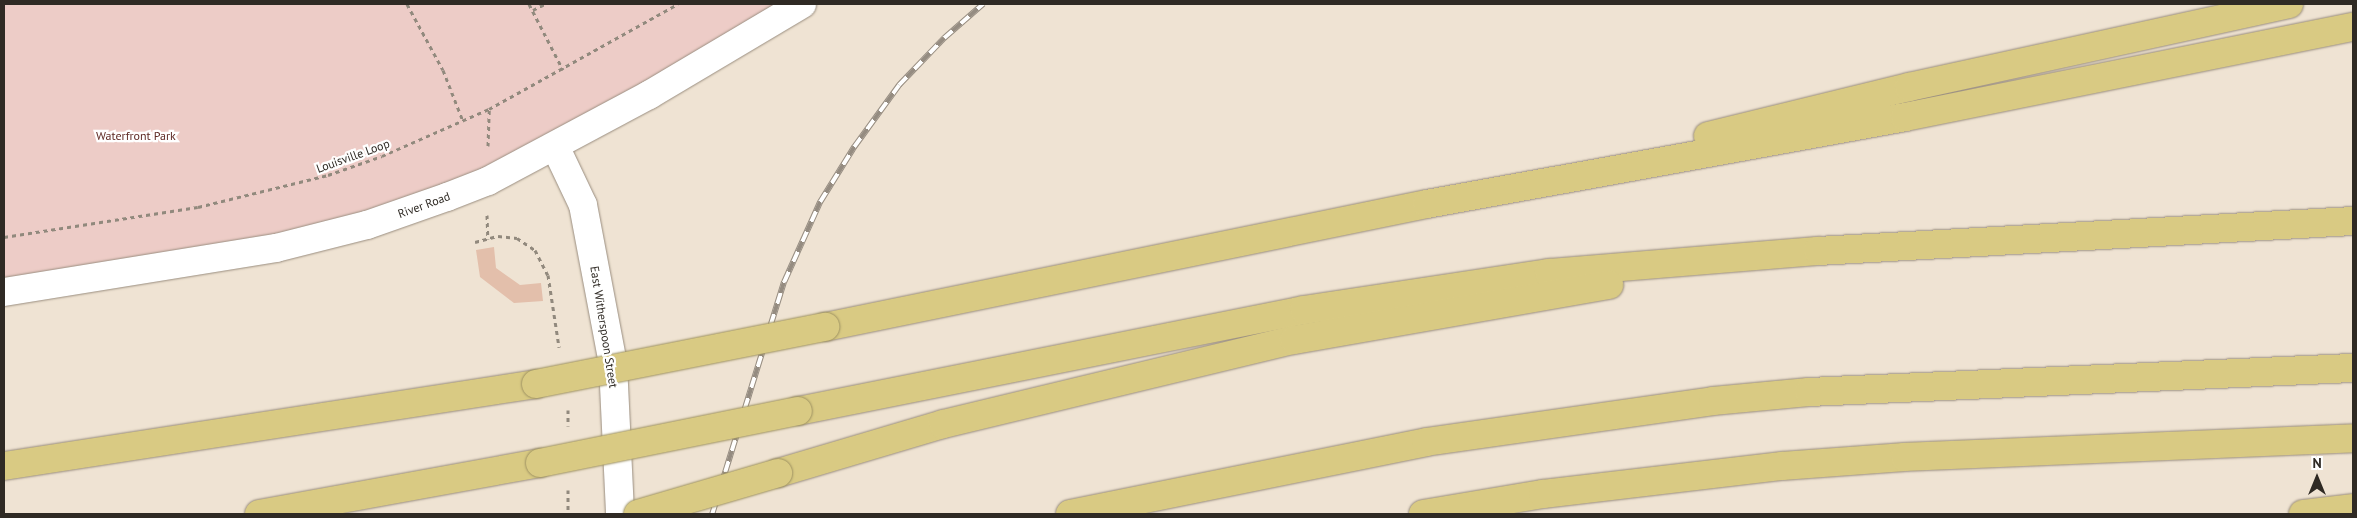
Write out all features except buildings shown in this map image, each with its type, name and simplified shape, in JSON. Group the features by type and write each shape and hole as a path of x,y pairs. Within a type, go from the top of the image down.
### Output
{"highway":[{"path":"1428,204 1909,87 2290,4"},
{"path":"4,466 536,384 1428,204 1905,117 2353,27"},
{"path":"259,514 540,463 1200,330 1426,290 1549,273 1818,251 2353,221"},
{"path":"638,514 943,424 1294,340 1818,251"},
{"path":"1070,514 1426,442 1713,401 1947,385 2353,368"},
{"path":"1423,514 1543,494 1782,466 1905,457 2353,438"},
{"path":"2302,514 2353,508"}],"street":[{"name":"River Road","path":"4,292 276,248 367,225 488,181 649,96 802,4"},
{"name":"East Witherspoon Street","path":"555,146 582,205 612,364 620,514"}],"path":[{"path":"407,4 444,70 463,121"},
{"path":"529,4 563,70"},
{"path":"533,10 545,4"},
{"name":"Louisville Loop","path":"4,237 147,216 280,189 382,156 463,121 563,70 678,4"}],"green space":[{"name":"Waterfront Park","path":"4,4 799,4 555,146 276,248 4,289"}],"railway":[{"path":"712,514 784,282 820,202 854,147 899,85 944,38 983,4"}]}
